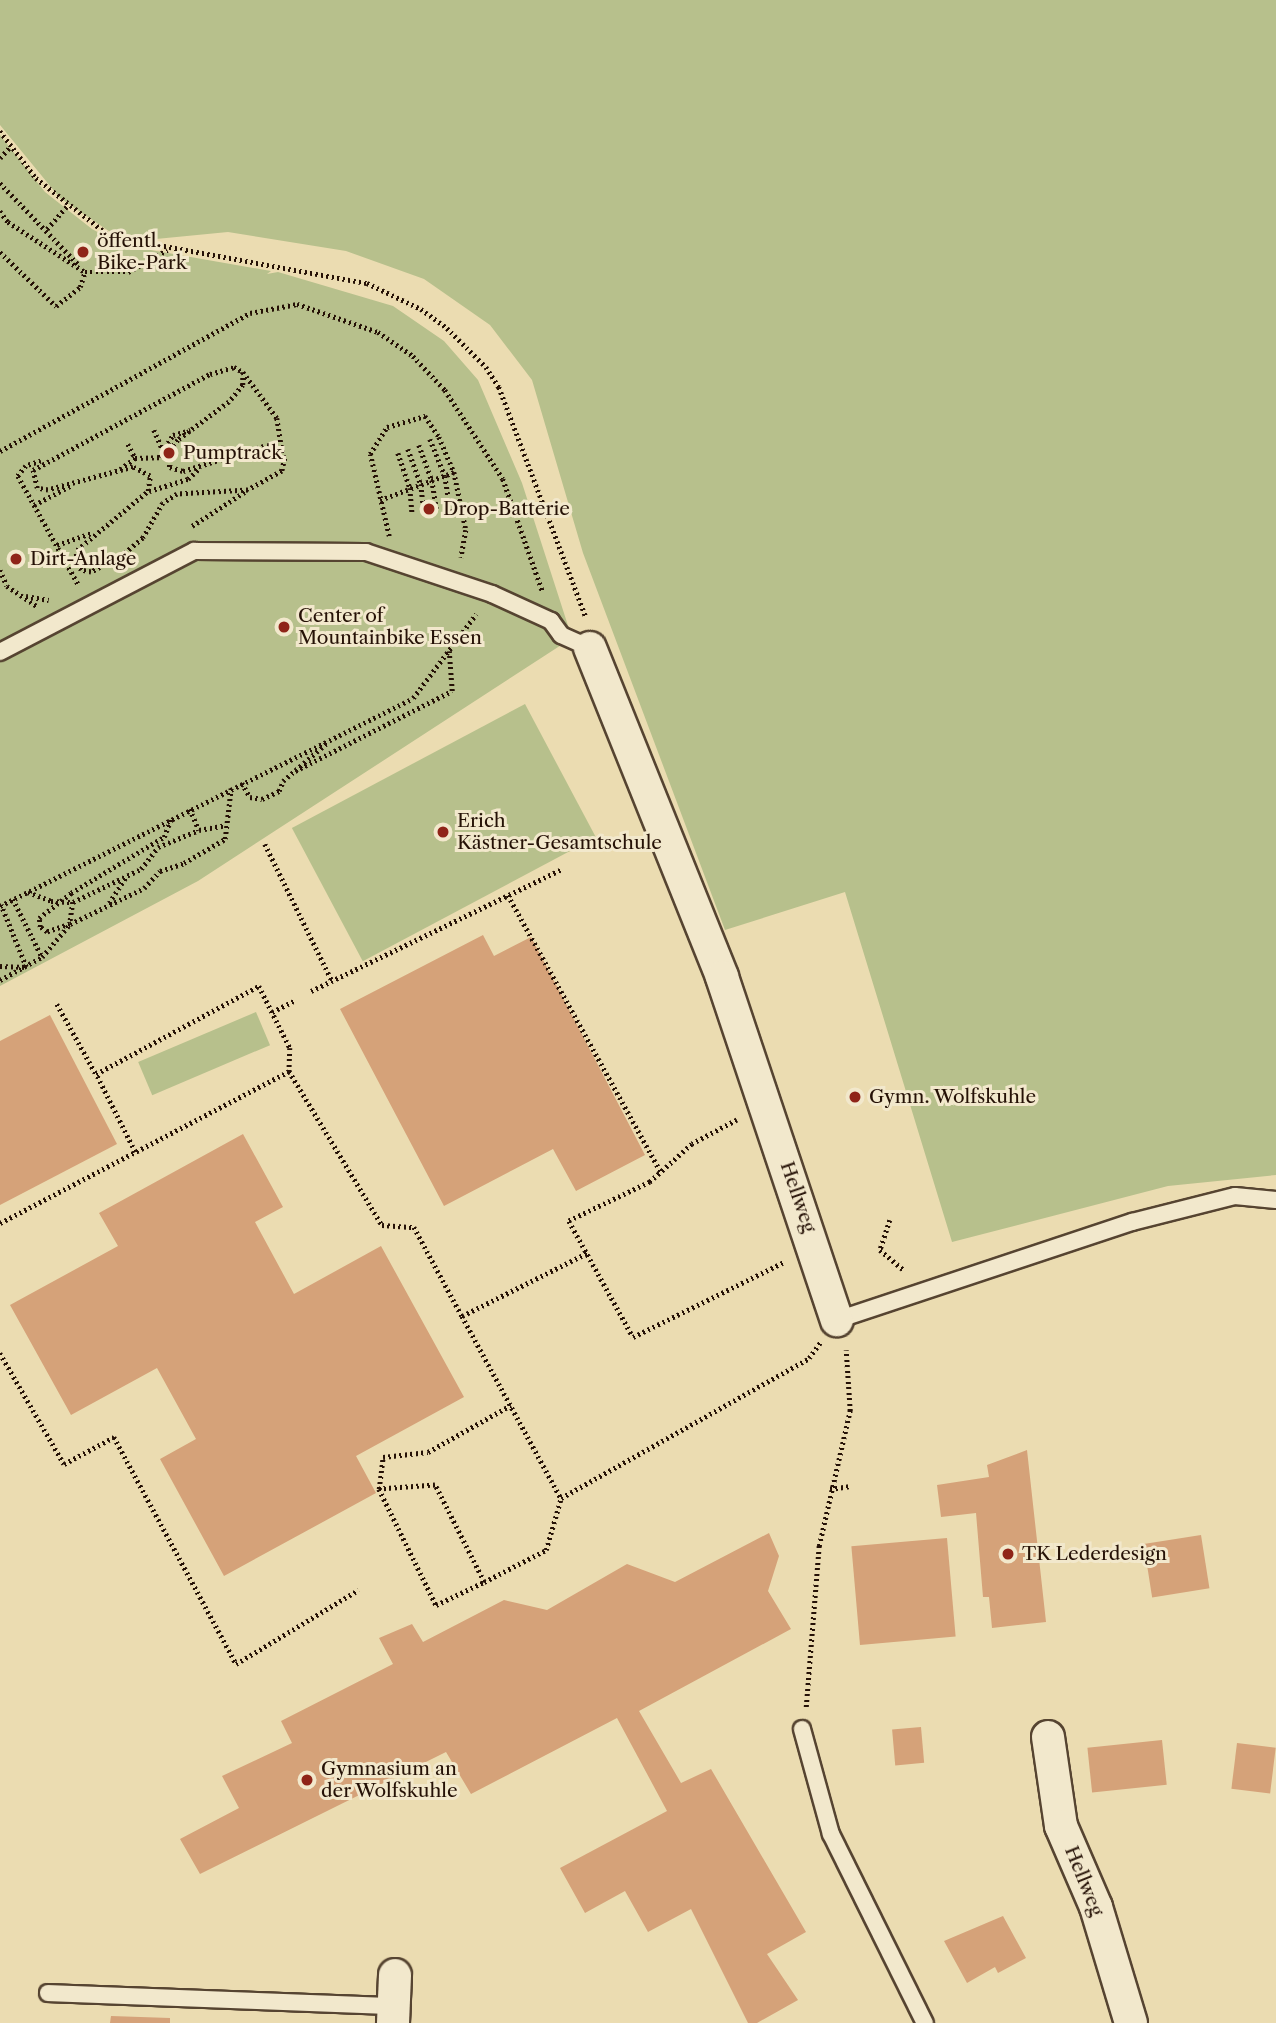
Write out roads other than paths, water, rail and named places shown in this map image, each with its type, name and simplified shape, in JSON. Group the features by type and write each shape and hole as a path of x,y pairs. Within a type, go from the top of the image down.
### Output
{"street":[{"name":"Hellweg","path":"590,648 689,886 837,1320"},
{"name":"Hellweg","path":"1048,1737 1061,1826 1098,1914 1131,2023"},
{"path":"394,2015 395,1975"}],"lane":[{"path":"0,652 194,551 366,552 492,594 551,621 561,635 590,648"},
{"path":"837,1320 1132,1222 1235,1196 1276,1200"},
{"path":"802,1728 831,1834 925,2023"},
{"path":"48,1993 394,2015"}],"place":[{"name":"öffentl. Bike-Park","path":"83,252"},
{"name":"Pumptrack","path":"169,453"},
{"name":"Drop-Batterie","path":"429,509"},
{"name":"Dirt-Anlage","path":"16,559"},
{"name":"Center of Mountainbike Essen","path":"284,627"},
{"name":"Erich Kästner-Gesamtschule","path":"443,832"},
{"name":"Gymn. Wolfskuhle","path":"855,1097"},
{"name":"TK Lederdesign","path":"1008,1554"},
{"name":"Gymnasium an der Wolfskuhle","path":"307,1780"}]}
